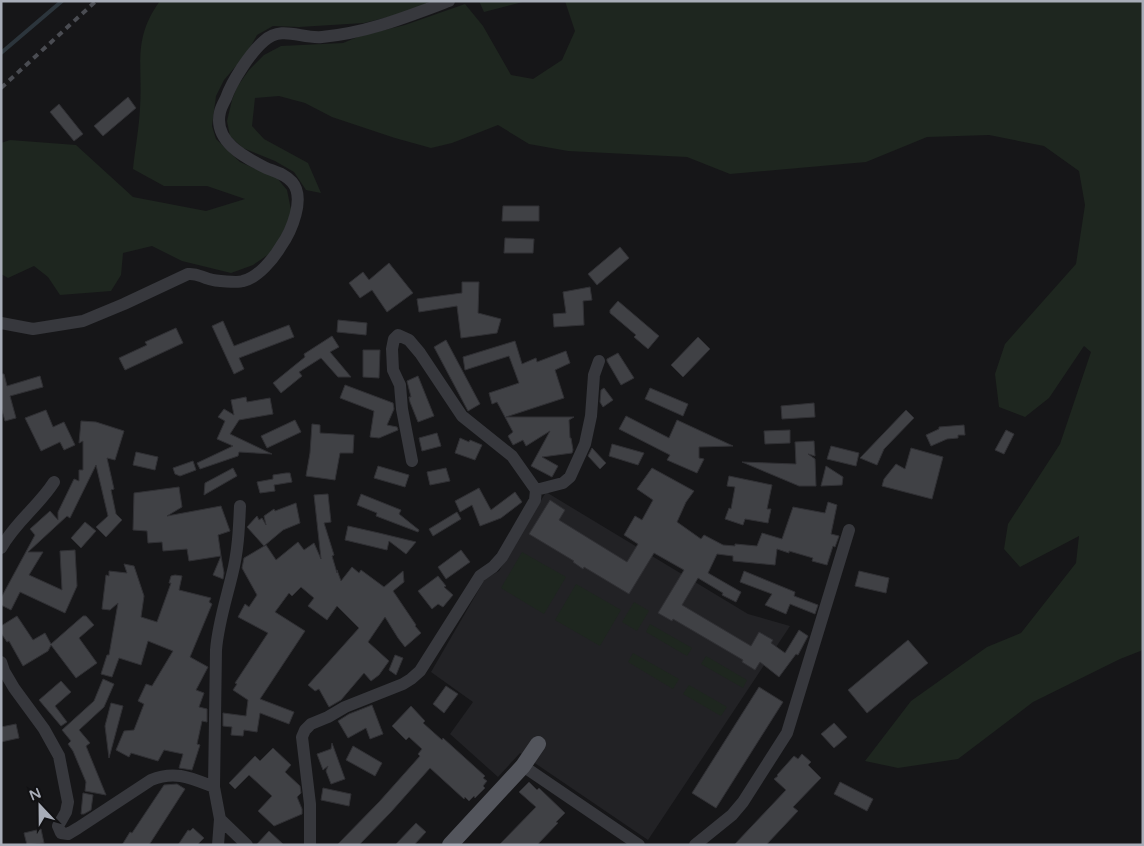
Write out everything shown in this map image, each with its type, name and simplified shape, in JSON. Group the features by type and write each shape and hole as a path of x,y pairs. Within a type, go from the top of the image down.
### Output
{"main road":[{"path":"450,845 523,766 538,744"}],"street":[{"path":"1,323 32,329 83,321 188,274 195,273 210,280 243,282 259,272 274,258 290,232 298,197 294,184 283,175 237,151 224,139 220,124 220,112 229,88 238,73 264,41 282,32 320,37 380,27 449,1"},
{"path":"310,845 310,804 302,737 305,730 310,724 328,717 345,707 403,684 420,671 480,576 493,567 502,557 535,500 536,490 512,456 462,416 420,353 409,340 398,335 394,339 392,349 394,370 400,385 402,409 412,461"},
{"path":"536,490 563,483 570,477 584,444 591,416 594,375 599,361"},
{"path":"1,548 15,525 40,502 54,482"},
{"path":"218,845 220,819 214,787 217,633 239,540 240,506"},
{"path":"695,845 732,814 743,802 787,733 849,530"},
{"path":"1,662 14,688 44,729 59,756 68,802 66,812 58,826 61,833 68,834 151,780 161,776 175,774 214,787"},
{"path":"523,766 639,845"},
{"path":"220,819 247,845"}],"shaded area":[{"path":"160,1 432,1 408,12 364,23 299,27 273,26 257,35 247,53 224,80 216,96 212,126 216,139 240,162 277,178 287,190 292,215 272,252 253,265 231,273 182,261 152,246 123,253 121,275 111,291 60,295 48,277 34,266 8,278 1,274 1,143 10,140 76,145 133,197 206,211 245,199 207,186 164,186 133,169 141,93 142,40 151,15"},
{"path":"479,1 527,1 484,12"},
{"path":"565,1 1143,1 1143,650 1120,659 1033,702 958,759 898,768 865,761 911,701 987,647 1021,633 1076,563 1079,536 1020,567 1004,549 1008,524 1060,444 1091,352 1084,346 1049,398 1025,417 999,407 995,374 1005,344 1076,264 1085,205 1079,171 1044,146 989,135 927,137 866,162 730,174 687,157 568,151 529,144 498,125 452,143 431,148 332,117 305,103 279,96 255,98 252,126 264,139 308,163 321,193 306,190 294,172 275,161 243,148 230,136 227,121 237,87 249,70 264,55 281,46 343,43 360,36 405,25 465,4 483,26 511,75 533,79 562,60 575,31"},
{"path":"546,492 748,614 790,626 648,840 520,753 498,777 450,734 473,702 431,672 485,579 499,571"},
{"path":"522,552 566,577 544,614 501,588"},
{"path":"576,584 621,610 600,646 555,620"},
{"path":"634,602 649,611 637,631 622,622"},
{"path":"650,624 692,648 687,656 646,632"},
{"path":"633,653 679,679 673,689 628,662"},
{"path":"706,656 747,680 743,688 701,664"},
{"path":"689,685 727,707 721,716 683,694"}],"building":[{"path":"128,97 136,108 103,136 94,126"},
{"path":"59,104 83,134 74,141 50,112"},
{"path":"503,206 539,206 539,221 502,221"},
{"path":"505,238 534,239 533,253 504,253"},
{"path":"620,247 629,258 597,285 588,274"},
{"path":"389,263 413,293 387,312 372,290 360,298 349,283 363,272 369,280"},
{"path":"462,282 479,282 478,313 501,319 497,333 461,338 457,306 419,312 417,299 462,293"},
{"path":"590,287 592,300 583,301 584,325 554,327 553,314 566,313 563,292"},
{"path":"618,301 659,336 648,349 634,337 636,335 610,313 610,310"},
{"path":"338,320 367,323 366,335 337,332"},
{"path":"223,321 234,346 289,325 294,337 239,358 244,369 234,374 212,326"},
{"path":"176,328 183,343 125,370 119,358 147,345 145,342"},
{"path":"332,336 339,347 330,352 351,377 338,377 321,358 299,372 302,376 281,393 273,383 305,357 304,354"},
{"path":"698,337 710,349 683,377 671,365"},
{"path":"446,340 480,404 468,411 434,347"},
{"path":"515,341 522,364 536,358 537,362 566,351 570,363 555,370 564,398 506,417 574,417 569,420 572,453 542,457 558,466 552,477 531,466 550,431 526,446 523,440 513,445 508,436 513,432 497,402 492,404 489,393 519,383 509,356 465,370 463,357"},
{"path":"363,350 380,350 379,378 363,377"},
{"path":"618,353 634,378 621,385 607,361 607,359"},
{"path":"1,374 4,374 7,386 40,376 43,387 10,396 16,418 5,421 1,407"},
{"path":"418,376 434,416 418,422 410,402 409,397 411,397 407,381"},
{"path":"345,385 393,403 394,409 387,425 397,427 398,430 379,438 370,437 374,411 340,398"},
{"path":"604,388 613,400 603,407 600,402 601,390"},
{"path":"650,388 688,404 683,416 645,399"},
{"path":"246,397 247,402 270,398 273,414 239,420 230,434 272,454 239,452 238,456 200,469 197,463 233,446 217,439 225,421 218,417 224,409 234,415 231,400"},
{"path":"814,403 815,417 782,419 781,406"},
{"path":"46,410 53,427 64,422 75,445 64,450 60,442 41,451 25,418"},
{"path":"906,410 914,418 884,449 877,465 860,458"},
{"path":"626,416 669,438 677,420 733,446 699,447 699,458 704,459 697,473 667,460 670,455 619,429"},
{"path":"295,420 301,432 267,448 261,436"},
{"path":"81,421 96,422 124,431 115,460 107,458 114,489 111,490 116,514 122,520 106,537 96,527 108,516 96,465 70,518 67,516 28,552 43,552 29,575 62,590 60,551 75,550 77,586 65,613 20,592 11,610 1,605 1,598 35,535 30,529 50,511 58,520 58,512 74,479 79,481 79,470 83,470 83,441 79,443"},
{"path":"312,424 320,425 320,433 354,435 353,453 340,453 335,480 306,476"},
{"path":"964,425 965,435 958,435 958,438 947,439 931,446 926,435 939,429 939,427"},
{"path":"790,430 790,443 765,444 764,431"},
{"path":"1006,430 1014,434 1004,454 995,450"},
{"path":"437,433 441,446 422,451 419,438"},
{"path":"460,438 482,445 475,460 455,453"},
{"path":"814,441 815,456 808,454 815,459 816,486 799,486 742,462 796,464 795,442"},
{"path":"612,444 644,453 638,465 609,456"},
{"path":"831,446 859,453 856,466 827,459"},
{"path":"592,448 606,463 600,469 588,456"},
{"path":"911,448 943,457 932,499 882,486 884,479 896,464 905,469"},
{"path":"136,452 158,457 155,470 133,465"},
{"path":"193,461 196,470 180,476 175,474 173,468"},
{"path":"378,466 409,475 405,487 374,478"},
{"path":"826,466 843,477 842,485 821,486"},
{"path":"233,468 237,476 204,495 205,483"},
{"path":"446,468 450,481 430,485 427,472"},
{"path":"652,468 694,491 686,502 677,522 701,539 704,535 723,545 757,546 762,533 782,539 793,507 825,513 828,502 837,505 831,534 839,536 835,547 833,546 827,565 812,561 813,558 777,549 775,565 733,561 733,556 717,554 708,573 741,592 736,602 722,595 723,593 698,578 682,605 751,646 759,632 773,640 771,643 785,653 799,630 808,636 798,655 796,654 779,677 760,662 755,670 742,662 743,660 673,619 672,621 658,613 684,570 654,553 629,594 584,567 583,569 574,561 529,534 550,500 565,510 559,520 627,562 638,544 624,535 635,516 642,520 653,500 637,489"},
{"path":"290,473 292,482 274,485 275,491 260,493 257,482 273,479 273,475"},
{"path":"729,476 772,485 767,509 771,509 768,523 745,519 743,525 725,519 729,508 731,509 735,487 727,486"},
{"path":"179,487 182,507 167,516 221,506 230,531 218,535 221,556 189,561 187,549 163,551 162,542 148,543 147,531 133,530 134,493"},
{"path":"479,488 491,510 515,492 522,502 501,518 480,526 472,505 460,512 455,501"},
{"path":"328,494 331,522 324,523 334,555 332,556 341,581 352,567 359,573 361,570 384,587 403,571 404,582 393,591 421,633 405,647 385,617 368,642 389,661 379,675 371,681 364,673 341,700 329,707 319,689 315,691 308,685 359,628 337,606 327,620 308,606 314,598 301,587 292,596 289,593 275,612 305,631 260,699 294,712 289,724 260,713 257,732 244,730 243,736 231,735 232,727 223,726 223,713 246,716 248,700 233,690 237,684 235,683 268,633 238,617 245,604 249,607 257,595 242,568 244,558 266,545 276,560 298,542 304,550 314,543 321,559 314,495"},
{"path":"361,494 401,510 399,514 419,530 418,532 376,516 377,513 357,505"},
{"path":"296,503 300,523 283,530 264,546 247,527 257,516 259,520 262,518 266,525 264,516 274,509 275,511"},
{"path":"457,512 461,519 433,536 429,529"},
{"path":"85,522 96,531 81,548 71,538"},
{"path":"348,526 416,542 406,554 389,541 387,550 345,540"},
{"path":"461,550 470,562 446,579 438,567"},
{"path":"221,556 224,573 223,579 213,575"},
{"path":"124,564 134,566 144,596 141,617 157,622 171,583 169,583 171,576 182,576 179,590 211,598 209,602 212,604 190,657 208,667 196,690 204,693 199,707 207,709 207,722 202,721 197,744 200,745 192,770 179,768 183,754 164,750 158,761 131,753 129,757 116,750 124,731 134,730 144,704 138,701 146,684 152,686 173,651 148,641 141,665 119,658 112,677 101,674 107,655 109,655 118,603 110,610 102,609 106,575 109,576 109,571 127,573"},
{"path":"744,571 795,592 794,596 818,605 815,614 790,604 786,614 765,605 772,594 740,582"},
{"path":"859,571 889,578 886,593 855,586"},
{"path":"438,576 446,586 444,587 453,595 443,607 438,604 432,609 418,591"},
{"path":"17,616 33,640 45,633 51,644 83,616 86,616 94,625 79,638 97,663 76,678 51,645 48,651 23,666 9,641 7,642 1,633 1,626"},
{"path":"908,640 928,663 867,713 848,690"},
{"path":"395,655 403,658 396,675 389,670"},
{"path":"103,679 114,684 104,707 79,730 90,743 86,746 106,795 85,791 86,782 73,751 68,744 71,741 62,730 94,701"},
{"path":"61,681 71,692 55,706 67,722 61,726 39,700"},
{"path":"446,686 458,694 444,713 433,704"},
{"path":"759,687 783,702 716,808 692,793"},
{"path":"111,703 123,706 109,758 105,726"},
{"path":"372,705 383,734 370,739 366,728 348,738 338,721 349,714"},
{"path":"411,706 425,721 423,723 442,740 443,738 485,776 483,778 487,781 483,786 485,788 469,801 465,797 464,799 430,768 359,845 337,845 420,756 418,754 422,749 409,737 406,740 392,726"},
{"path":"834,723 847,737 834,748 821,734"},
{"path":"16,724 19,738 1,742 1,727"},
{"path":"332,743 345,779 331,784 326,771 328,766 323,770 317,754 331,749"},
{"path":"353,746 382,763 375,776 346,760"},
{"path":"273,748 291,765 285,772 300,786 301,793 297,797 302,809 302,814 274,826 258,811 272,796 249,775 235,789 229,783 255,756 260,761"},
{"path":"802,754 811,762 808,765 821,778 793,807 798,811 766,845 734,845 786,790 774,779 794,756 798,759"},
{"path":"529,782 537,790 539,788 565,813 537,845 499,845 536,807 519,792"},
{"path":"840,782 873,799 867,811 834,794"},
{"path":"177,784 185,789 149,845 122,845 164,785"},
{"path":"323,788 351,794 349,806 321,800"},
{"path":"83,793 93,795 91,810 81,814"},
{"path":"416,823 426,832 414,845 395,845"},
{"path":"193,828 204,838 197,845 178,845 188,830 190,831"},
{"path":"41,829 44,843 27,845 24,833"},
{"path":"269,831 284,845 256,845"}],"waterway":[{"path":"1,53 62,1"}],"railway":[{"path":"1,88 96,1"}]}
